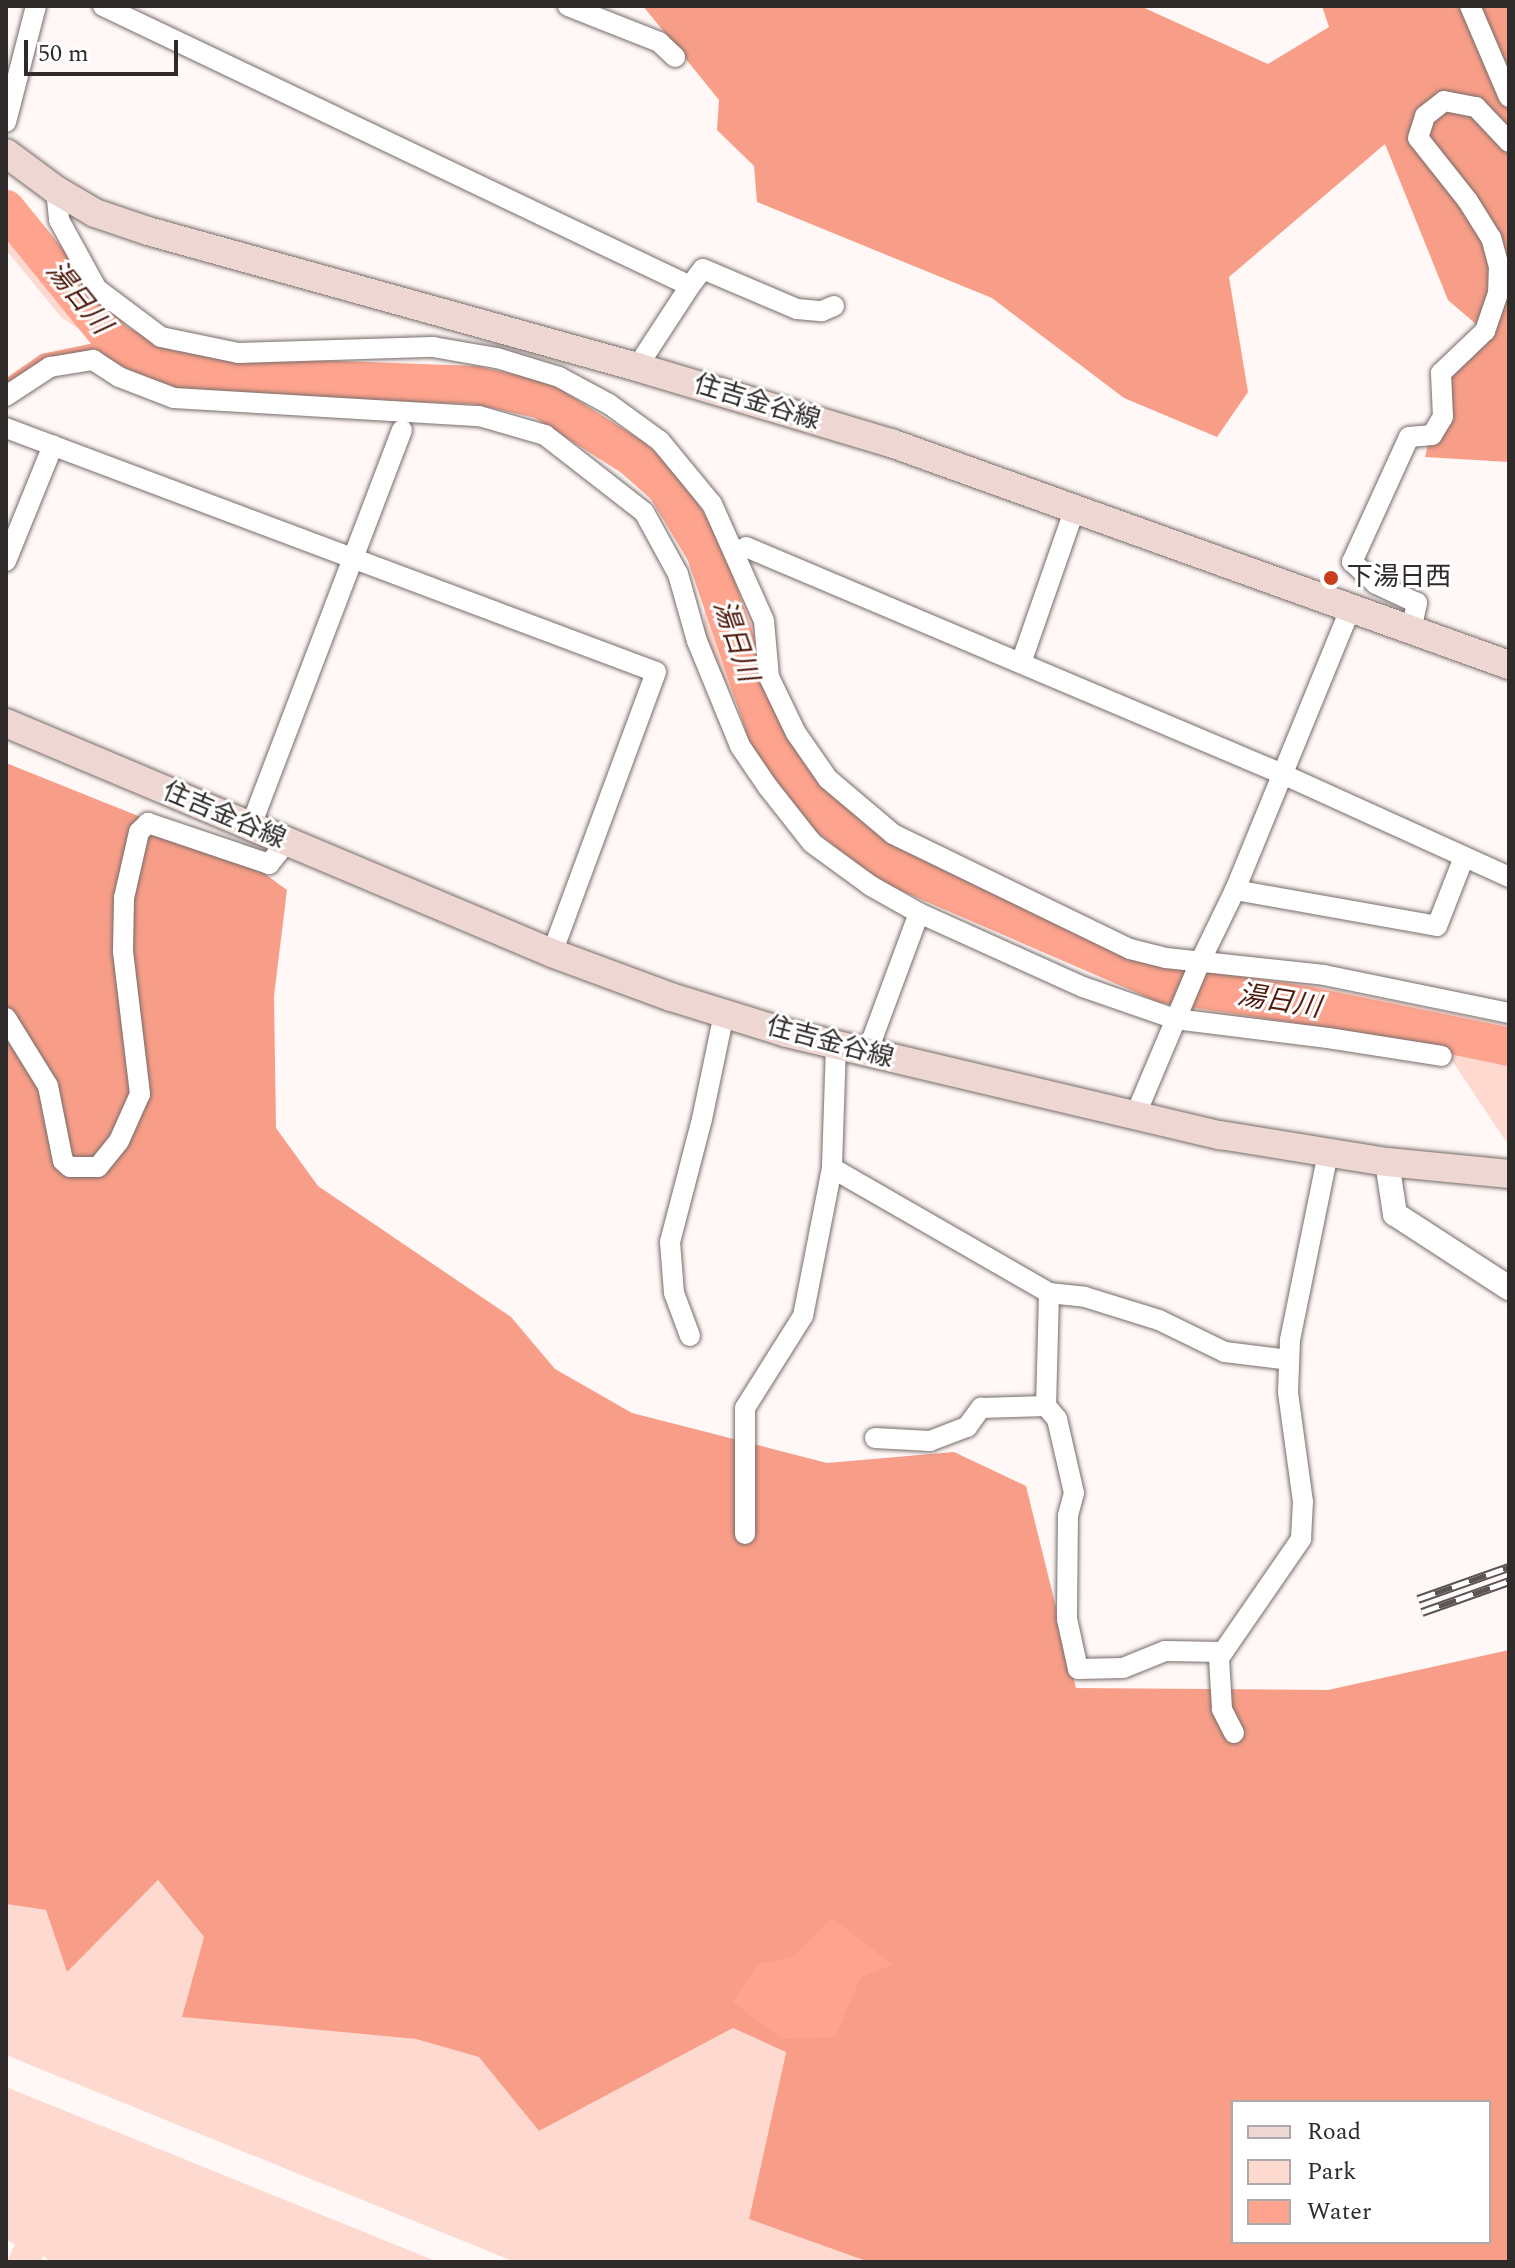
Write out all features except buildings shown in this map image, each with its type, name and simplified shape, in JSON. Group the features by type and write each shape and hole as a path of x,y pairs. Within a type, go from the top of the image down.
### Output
{"main road":[{"name":"住吉金谷線","path":"6,153 56,190 95,213 148,231 637,367 891,443 1509,665"},
{"name":"住吉金谷線","path":"6,723 552,953 724,1014 867,1053 1220,1135 1387,1162 1509,1174"}],"street":[{"path":"6,122 36,6"},
{"path":"103,6 690,286"},
{"path":"568,6 659,42 675,57"},
{"path":"1470,6 1509,97"},
{"path":"1489,46 1509,56"},
{"path":"1411,631 1417,603 1376,584 1352,562 1409,437 1432,435 1443,417 1441,373 1485,331 1498,294 1499,267 1491,238 1468,201 1418,138 1425,116 1444,101 1476,107 1509,142"},
{"path":"56,190 59,220 97,289 161,337 238,353 433,347 497,358 559,377 609,404 660,441 712,504 764,621 769,677 796,733 828,779 893,834 1130,949 1200,962 1324,975 1509,1013"},
{"path":"637,367 703,269 797,309 822,311 834,306"},
{"path":"6,396 50,367 93,360 119,377 174,398 479,416 545,435 644,512 678,574 697,641 740,746 812,843 871,886 919,913 1083,987 1175,1019 1442,1056"},
{"path":"6,428 656,672 552,953"},
{"path":"250,828 402,430"},
{"path":"6,561 53,445"},
{"path":"1021,663 1074,511"},
{"path":"746,547 1280,773 1509,877"},
{"path":"1135,1116 1200,962 1235,890 1280,773 1350,609"},
{"path":"6,1018 48,1086 63,1161 70,1167 98,1167 119,1141 140,1094 123,951 124,898 139,832 148,823 269,864 286,843"},
{"path":"1235,890 1437,926 1464,857"},
{"path":"867,1053 919,913"},
{"path":"690,1336 674,1293 670,1242 702,1119 724,1014"},
{"path":"745,1534 745,1408 803,1316 832,1168 836,1045"},
{"path":"1234,1733 1222,1709 1219,1658 1301,1539 1303,1502 1288,1392 1289,1360 1328,1153"},
{"path":"1387,1162 1395,1214 1509,1288"},
{"path":"832,1168 1049,1293 1085,1297 1159,1320 1225,1352 1289,1360"},
{"path":"1049,1293 1046,1406 1057,1419 1074,1493 1068,1516 1067,1619 1078,1669 1123,1668 1165,1651 1223,1652"},
{"path":"875,1438 930,1441 967,1427 981,1408 1046,1406"}],"green space":[{"path":"6,197 89,298 167,353 326,370 444,374 534,387 588,413 620,435 682,491 721,544 757,621 761,683 808,780 913,864 1149,970 1303,983 1509,1025 1509,1146 1453,1062 1155,1001 923,899 821,832 759,750 704,638 705,573 661,506 575,432 518,409 289,398 164,385 62,318 6,250"},
{"path":"158,1880 204,1937 183,2017 417,2039 480,2057 539,2131 733,2028 786,2051 749,2219 869,2262 515,2262 6,2055 6,1904 46,1910 67,1971"},
{"path":"6,2087 438,2262 51,2262 43,2256 41,2262 7,2262 15,2244 6,2240"}],"shaded area":[{"path":"643,6 1140,6 1268,64 1329,27 1322,6 1509,6 1509,462 1425,457 1442,387 1484,331 1448,300 1385,144 1229,277 1248,392 1217,437 1124,398 992,298 757,202 754,166 717,130 719,100"},
{"path":"6,763 243,858 287,890 274,996 276,1128 318,1186 511,1317 555,1369 632,1413 827,1463 954,1452 1026,1486 1076,1688 1328,1690 1509,1650 1509,2262 869,2262 749,2219 786,2052 733,2028 539,2131 479,2057 416,2039 182,2017 204,1937 158,1880 67,1972 46,1910 6,1904"}],"water":[{"path":"832,1918 893,1965 861,1977 835,2037 782,2039 733,2002 758,1964 794,1957"}],"waterway":[{"name":"湯日川","path":"6,209 114,342 167,369 230,376 475,385 542,400 632,457 666,487 705,552 770,743 809,801 885,863 1165,984 1310,1006 1509,1047"},
{"path":"6,382 42,357 114,342"}],"railway":[{"path":"1418,1599 1509,1567"},
{"path":"1422,1612 1509,1581"}],"place":[{"name":"下湯日西","path":"1331,578"}]}
